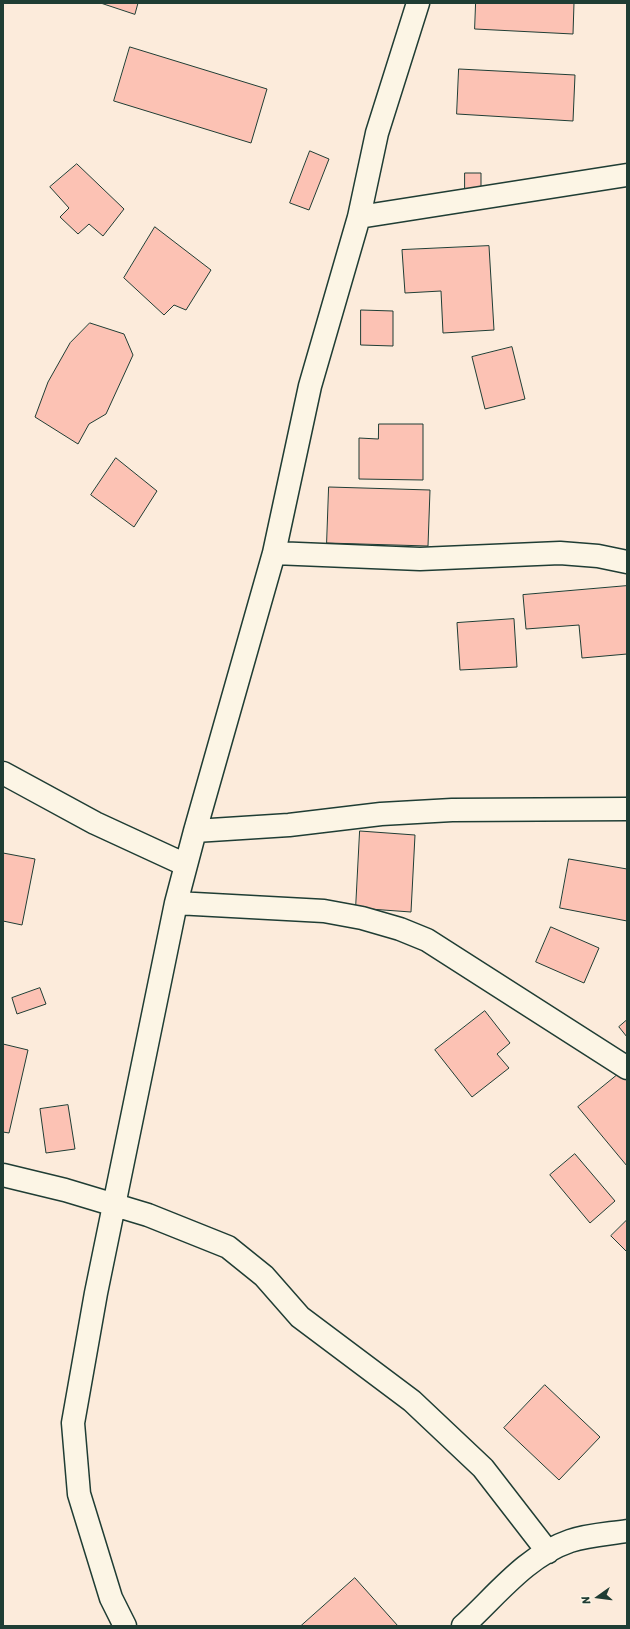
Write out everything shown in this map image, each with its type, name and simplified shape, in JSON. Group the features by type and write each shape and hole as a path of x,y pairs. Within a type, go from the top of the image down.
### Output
{"street":[{"path":"125,1626 111,1598 79,1494 73,1423 96,1293 176,903 274,553 310,386 359,217 377,133 418,3"},
{"path":"359,217 627,175"},
{"path":"274,553 420,559 560,553 598,556 627,562"},
{"path":"3,773 95,822 186,865"},
{"path":"195,831 289,825 381,814 452,810 627,809"},
{"path":"176,903 324,911 362,918 400,929 427,940 627,1068"},
{"path":"3,1175 65,1190 148,1215 228,1247 264,1276 300,1316 412,1401 483,1468 548,1552"},
{"path":"463,1626 524,1568 548,1552 569,1541 592,1536 627,1532"}],"building":[{"path":"101,3 138,3 135,14"},
{"path":"476,3 574,3 573,34 475,29"},
{"path":"130,47 267,89 251,143 114,101"},
{"path":"459,69 575,75 573,121 457,114"},
{"path":"310,151 329,159 309,210 290,203"},
{"path":"77,164 124,209 103,236 89,224 78,234 60,217 69,208 50,187"},
{"path":"465,173 481,173 481,194 465,194"},
{"path":"155,227 211,270 186,310 174,305 164,315 124,278"},
{"path":"489,246 494,330 443,333 441,291 405,293 402,250"},
{"path":"361,310 393,311 393,346 361,345"},
{"path":"90,323 124,334 133,355 106,414 89,424 78,444 35,417 48,382 70,343"},
{"path":"512,347 525,399 485,409 472,357"},
{"path":"379,424 423,424 423,480 359,479 359,438 378,439"},
{"path":"116,458 157,491 134,527 91,495"},
{"path":"329,487 430,490 428,546 327,543"},
{"path":"627,586 627,654 582,658 579,625 526,629 523,595"},
{"path":"514,619 517,667 460,670 457,623"},
{"path":"360,831 415,835 411,912 356,908"},
{"path":"3,853 35,859 22,925 3,921"},
{"path":"569,859 627,869 627,921 560,908"},
{"path":"551,927 599,948 584,983 536,962"},
{"path":"40,988 46,1004 17,1014 12,998"},
{"path":"485,1011 510,1043 497,1054 509,1068 472,1097 435,1050"},
{"path":"627,1020 627,1037 619,1027"},
{"path":"3,1044 28,1050 9,1133 3,1132"},
{"path":"621,1072 627,1080 627,1166 578,1107"},
{"path":"68,1105 75,1149 46,1153 40,1109"},
{"path":"575,1154 615,1201 590,1223 550,1175"},
{"path":"627,1220 627,1252 611,1236"},
{"path":"545,1385 600,1437 559,1480 504,1428"},
{"path":"355,1578 398,1626 301,1626"}]}
